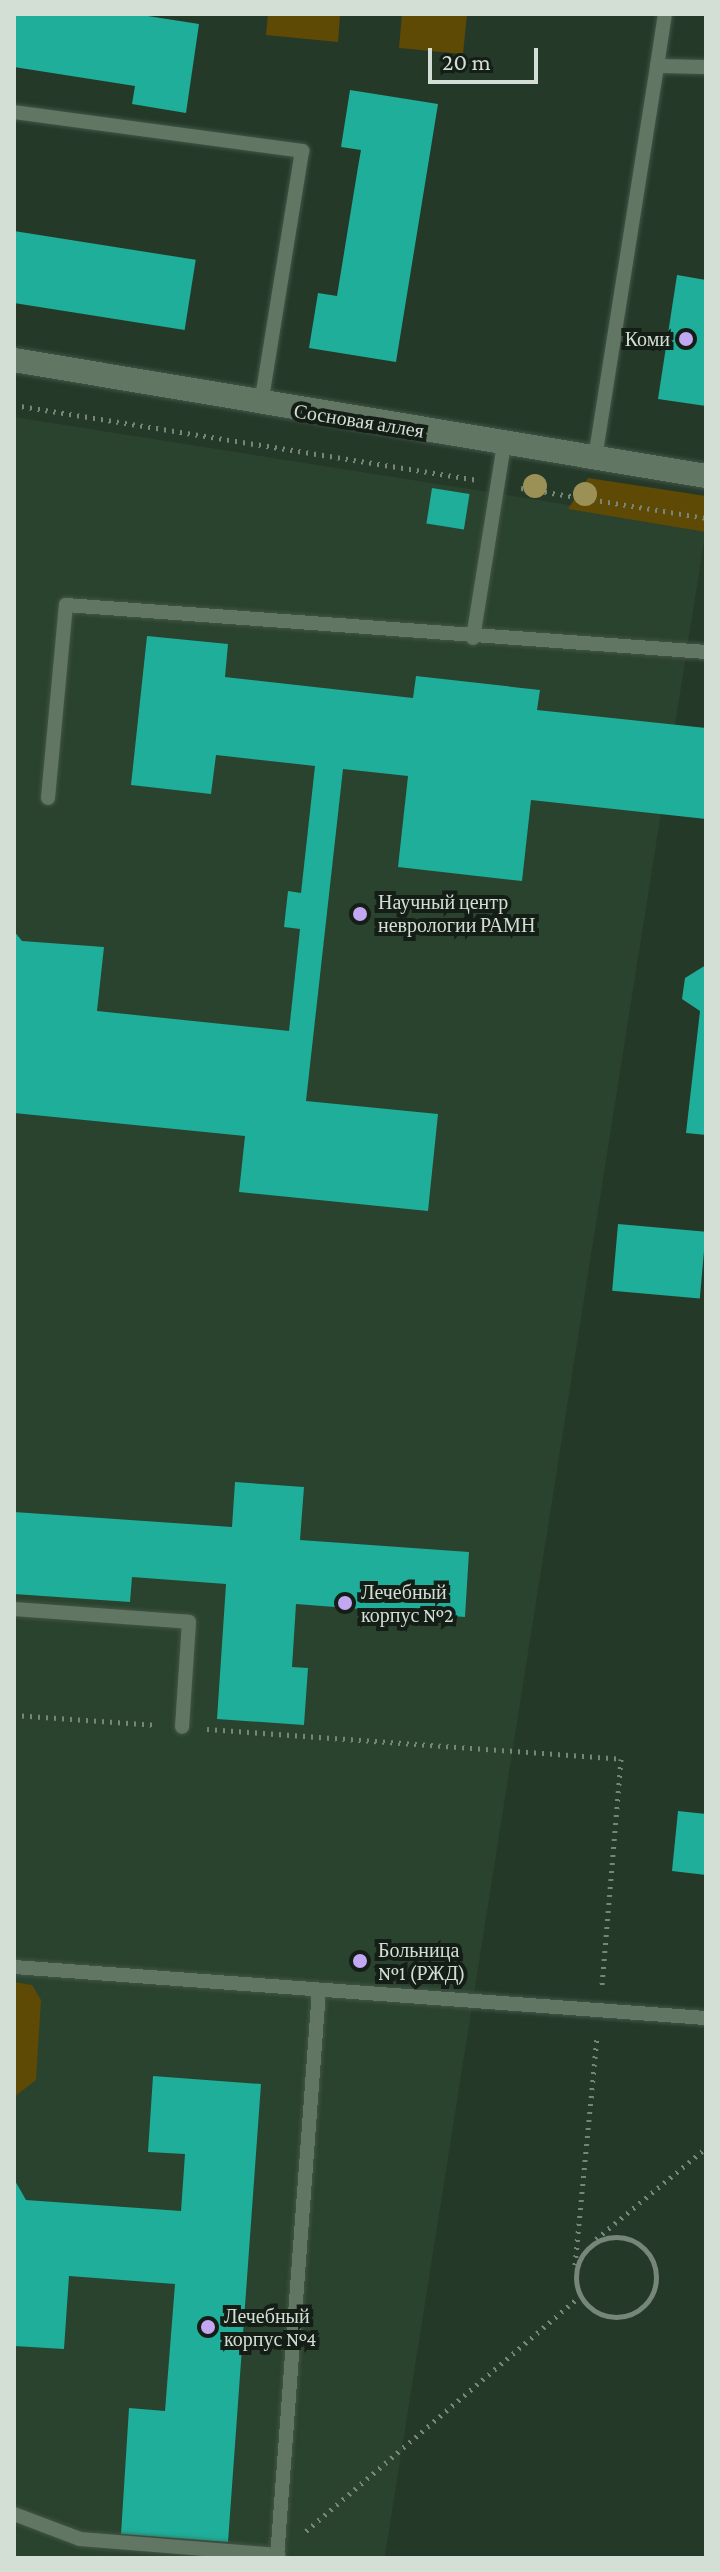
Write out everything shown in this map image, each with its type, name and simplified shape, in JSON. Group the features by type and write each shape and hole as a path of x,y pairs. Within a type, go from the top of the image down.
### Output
{"street":[{"name":"Сосновая аллея","path":"14,360 261,405 706,476"}],"lane":[{"path":"595,458 665,14"},
{"path":"657,66 706,67"},
{"path":"14,112 302,151 261,405"},
{"path":"473,638 504,444"},
{"path":"48,798 66,605 473,638 706,652"},
{"path":"14,1609 189,1622 182,1727"},
{"path":"14,1967 706,2018"},
{"path":"14,2514 80,2539 278,2557 319,1990"}],"path":[{"path":"14,405 706,518"},
{"path":"14,1715 621,1759 575,2265 578,2298 604,2318 636,2315 657,2289 653,2257 628,2236 595,2240"},
{"path":"575,2265 595,2240 706,2148"},
{"path":"278,2557 578,2298"}],"shaded area":[{"path":"268,14 340,14 338,42 266,35"},
{"path":"402,14 467,14 463,54 399,48"},
{"path":"14,417 706,527 385,2558 14,2558"},
{"path":"588,478 706,496 706,532 568,509"},
{"path":"14,1982 32,1985 41,2000 36,2080 14,2097"}],"building":[{"path":"14,14 135,14 199,24 186,113 132,104 135,86 14,67"},
{"path":"350,90 438,104 396,362 309,348 318,293 337,296 361,150 341,147"},
{"path":"14,231 196,260 185,330 14,303"},
{"name":"Коми","path":"677,275 706,280 706,406 658,399"},
{"path":"432,488 470,494 464,530 426,524"},
{"path":"147,636 228,644 225,677 413,698 416,676 540,690 537,710 706,728 706,819 531,800 522,881 398,867 408,776 343,769 306,1101 438,1114 428,1211 239,1192 245,1136 14,1113 14,931 22,941 104,947 97,1011 289,1031 300,929 284,927 288,891 301,893 315,766 216,755 211,794 131,785"},
{"path":"706,965 706,1135 686,1133 700,1011 682,999 685,978"},
{"path":"618,1224 706,1232 700,1298 612,1291"},
{"name":"Лечебный корпус №2","path":"235,1482 304,1487 300,1540 469,1552 465,1617 296,1604 292,1667 308,1668 304,1725 217,1719 226,1584 132,1577 130,1602 14,1594 14,1512 232,1527"},
{"path":"678,1811 706,1814 706,1875 672,1871"},
{"name":"Лечебный корпус №4","path":"153,2076 261,2084 228,2542 121,2534 129,2408 165,2411 175,2284 69,2276 64,2349 14,2346 14,2179 26,2200 181,2211 185,2154 148,2152"}],"place":[{"name":"Коми","path":"686,339"},
{"name":"Научный центр неврологии РАМН","path":"360,914"},
{"name":"Лечебный корпус №2","path":"345,1603"},
{"name":"Больница №1 (РЖД)","path":"360,1961"},
{"name":"Лечебный корпус №4","path":"208,2327"}]}
